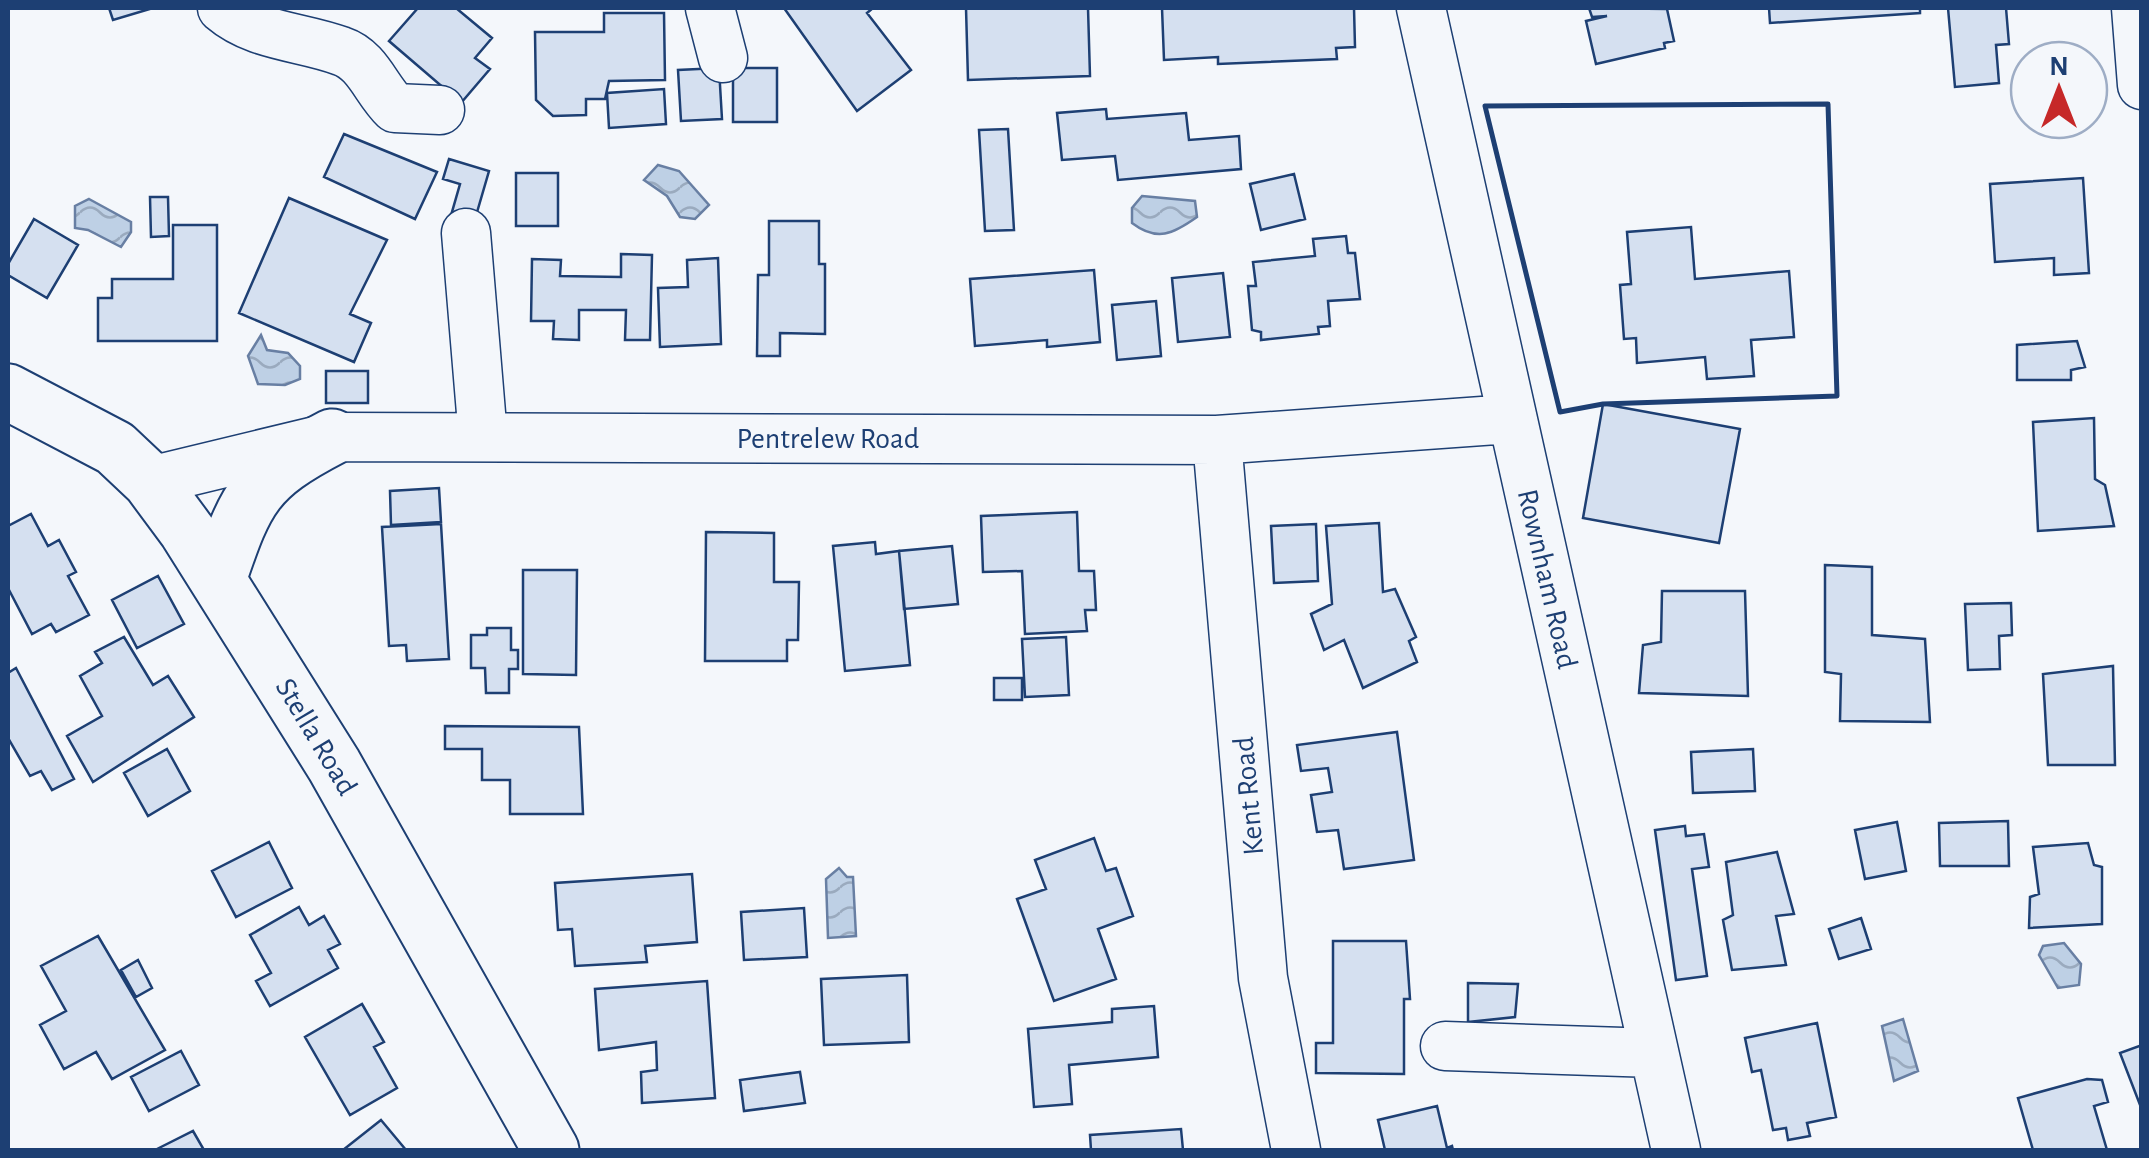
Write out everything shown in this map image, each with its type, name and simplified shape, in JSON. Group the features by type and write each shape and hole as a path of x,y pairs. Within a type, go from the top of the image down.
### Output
{"main road":[{"name":"Stella Road","path":"8,392 115,448 150,480 218,577 343,782 550,1150"},
{"path":"218,577 244,508 265,478 332,437"}],"street":[{"path":"222,8 287,39 342,51 362,64 395,108 440,110"},
{"path":"710,8 723,58"},
{"name":"Rownham Road","path":"1420,8 1676,1150"},
{"path":"2136,8 2142,85"},
{"path":"466,233 482,438"},
{"name":"Pentrelew Road","path":"150,480 332,437 1217,440 1510,419"},
{"name":"Kent Road","path":"1217,440 1263,978 1296,1150"},
{"path":"1445,1046 1654,1053"}],"water":[{"path":"658,165 679,171 709,205 695,219 680,217 667,196 644,180"},
{"path":"1142,196 1195,201 1197,217 1165,234 1141,229 1132,223 1132,208"},
{"path":"89,199 131,222 131,232 121,247 88,230 75,228 75,206"},
{"path":"261,335 267,350 288,353 300,366 300,379 285,385 258,384 248,356"},
{"path":"839,868 847,877 853,877 856,936 828,938 826,879"},
{"path":"2064,943 2081,964 2079,985 2058,988 2039,955 2043,946"},
{"path":"1903,1019 1918,1071 1894,1081 1882,1026"}],"building":[{"path":"109,8 153,8 113,20"},
{"path":"418,8 456,8 492,38 475,58 490,69 455,110 445,89 389,41"},
{"path":"784,8 873,8 867,13 911,70 857,111"},
{"path":"966,8 1088,8 1090,76 968,80"},
{"path":"1162,8 1354,8 1355,47 1336,48 1337,59 1218,64 1218,57 1164,60"},
{"path":"1589,8 1667,9 1674,41 1664,43 1665,48 1596,64 1586,21 1607,16 1592,17"},
{"path":"1769,8 1920,8 1920,13 1770,23"},
{"path":"1948,8 2006,8 2009,44 1996,45 1999,83 1955,87"},
{"path":"604,13 664,13 665,80 609,81 605,99 586,99 586,115 553,116 536,100 535,32 604,32"},
{"path":"719,68 722,119 681,121 678,70"},
{"path":"733,68 777,68 777,122 733,122"},
{"path":"664,89 666,124 609,128 607,93"},
{"path":"1106,109 1107,119 1186,113 1189,140 1239,136 1241,169 1118,180 1115,156 1062,160 1057,113"},
{"path":"1008,129 1014,230 985,231 979,130"},
{"path":"344,134 437,172 415,219 324,177"},
{"path":"449,159 489,171 473,226 450,219 460,184 443,179"},
{"path":"516,173 558,173 558,226 516,226"},
{"path":"1294,174 1305,219 1261,230 1250,184"},
{"path":"2083,178 2089,273 2054,275 2054,258 1995,262 1990,184"},
{"path":"150,197 168,197 169,236 151,237"},
{"path":"289,198 387,240 350,314 371,323 354,362 239,313"},
{"path":"34,219 78,245 47,298 8,275 8,264"},
{"path":"769,221 819,221 819,264 825,264 825,334 780,333 780,356 757,356 758,275 769,275"},
{"path":"173,225 217,225 217,341 98,341 98,298 112,298 112,279 173,279"},
{"path":"1691,227 1695,279 1789,271 1794,337 1751,340 1754,376 1707,379 1705,357 1637,363 1636,338 1624,339 1620,285 1631,284 1627,232"},
{"path":"1346,236 1348,253 1355,253 1360,299 1328,301 1330,326 1318,327 1319,334 1261,340 1261,332 1252,330 1248,286 1256,286 1253,262 1315,256 1313,239"},
{"path":"621,254 652,255 650,340 625,340 626,310 579,310 579,340 553,339 554,321 531,321 532,259 561,260 560,276 621,277"},
{"path":"718,258 721,344 660,347 658,288 688,287 687,260"},
{"path":"1094,270 1100,342 1047,347 1047,340 975,346 970,279"},
{"path":"1223,273 1230,337 1178,342 1172,278"},
{"path":"1156,301 1161,356 1117,360 1112,305"},
{"path":"2077,341 2085,367 2071,370 2071,380 2017,380 2017,345"},
{"path":"326,371 368,371 368,403 326,403"},
{"path":"1603,404 1740,429 1719,543 1583,518"},
{"path":"2094,418 2095,479 2105,485 2114,526 2038,531 2033,422"},
{"path":"439,488 441,522 391,525 390,491"},
{"path":"1077,512 1079,571 1094,571 1096,610 1085,610 1087,631 1025,634 1022,571 983,572 981,516"},
{"path":"31,514 48,546 59,540 76,572 68,576 89,615 56,632 51,624 32,634 8,588 8,526"},
{"path":"1379,523 1383,592 1395,589 1416,637 1409,641 1417,662 1363,688 1344,640 1324,650 1311,614 1332,604 1326,526"},
{"path":"441,524 449,659 407,661 406,645 389,646 382,527"},
{"path":"1316,524 1318,581 1274,583 1271,526"},
{"path":"706,532 774,533 774,582 799,582 798,640 787,640 787,661 705,661"},
{"path":"875,542 876,554 899,551 910,665 845,671 833,546"},
{"path":"952,546 958,604 904,609 899,551"},
{"path":"1825,565 1872,567 1872,635 1925,639 1930,722 1840,721 1841,674 1825,672"},
{"path":"523,570 577,570 576,675 523,674"},
{"path":"158,576 184,624 137,648 112,600"},
{"path":"1662,591 1745,591 1748,696 1639,693 1643,645 1661,642"},
{"path":"2011,603 2012,635 1999,636 2000,669 1968,670 1965,604"},
{"path":"487,628 511,628 511,650 518,650 518,669 509,669 509,693 486,693 485,668 471,668 471,635 487,635"},
{"path":"124,637 153,685 168,676 194,717 93,782 67,736 102,716 80,676 102,663 95,652"},
{"path":"1066,637 1069,695 1025,697 1022,639"},
{"path":"2113,666 2115,765 2048,765 2043,674"},
{"path":"16,668 74,779 52,790 41,771 30,776 8,738 8,673"},
{"path":"994,678 1022,678 1022,700 994,700"},
{"path":"445,726 579,727 583,814 510,814 510,780 482,780 482,749 445,749"},
{"path":"1397,732 1414,860 1344,869 1338,830 1317,832 1311,795 1332,792 1328,768 1301,771 1297,745"},
{"path":"167,749 190,791 148,816 124,773"},
{"path":"1753,749 1755,791 1693,793 1691,752"},
{"path":"2008,821 2009,866 1940,866 1939,823"},
{"path":"1897,822 1906,871 1865,879 1855,830"},
{"path":"1685,826 1686,836 1704,834 1709,867 1692,869 1707,976 1676,980 1655,830"},
{"path":"1094,838 1106,871 1116,868 1133,916 1098,929 1116,979 1054,1001 1017,899 1046,889 1035,860"},
{"path":"269,842 292,888 236,917 212,871"},
{"path":"2088,843 2094,865 2102,867 2102,924 2029,928 2030,897 2039,894 2033,847"},
{"path":"1777,852 1794,914 1776,916 1786,965 1732,970 1723,920 1733,915 1726,862"},
{"path":"692,874 697,942 645,946 647,962 575,966 572,929 558,930 555,883"},
{"path":"299,907 309,925 324,916 340,944 328,950 338,968 270,1006 256,981 271,973 250,935"},
{"path":"804,908 807,957 744,960 741,912"},
{"path":"1861,918 1871,949 1839,959 1829,929"},
{"path":"98,936 165,1050 112,1079 96,1052 64,1069 40,1025 66,1011 41,966"},
{"path":"1333,941 1406,941 1410,999 1404,999 1404,1074 1316,1073 1316,1043 1333,1043"},
{"path":"138,960 152,988 136,997 121,970"},
{"path":"907,975 909,1042 824,1045 821,979"},
{"path":"707,981 715,1098 642,1103 641,1072 657,1070 656,1042 599,1050 595,989"},
{"path":"1468,983 1518,984 1515,1017 1468,1022"},
{"path":"362,1004 384,1042 374,1047 397,1088 350,1115 305,1037"},
{"path":"1154,1006 1158,1057 1069,1065 1072,1104 1034,1107 1028,1029 1112,1022 1112,1009"},
{"path":"1817,1023 1836,1117 1807,1123 1810,1136 1788,1140 1786,1128 1773,1130 1761,1070 1752,1072 1745,1038"},
{"path":"2142,1045 2142,1110 2120,1053"},
{"path":"181,1051 199,1085 149,1111 131,1077"},
{"path":"800,1072 805,1103 744,1111 740,1080"},
{"path":"2087,1079 2102,1080 2108,1102 2094,1106 2107,1150 2033,1150 2018,1098"},
{"path":"1437,1106 1447,1148 1452,1146 1453,1150 1385,1150 1378,1120"},
{"path":"381,1120 406,1150 343,1150"},
{"path":"1181,1129 1183,1150 1091,1150 1090,1135"},
{"path":"193,1131 204,1150 155,1150"}],"wall":[{"path":"1828,104 1837,396 1603,404 1560,412 1485,106 1828,104"}]}
